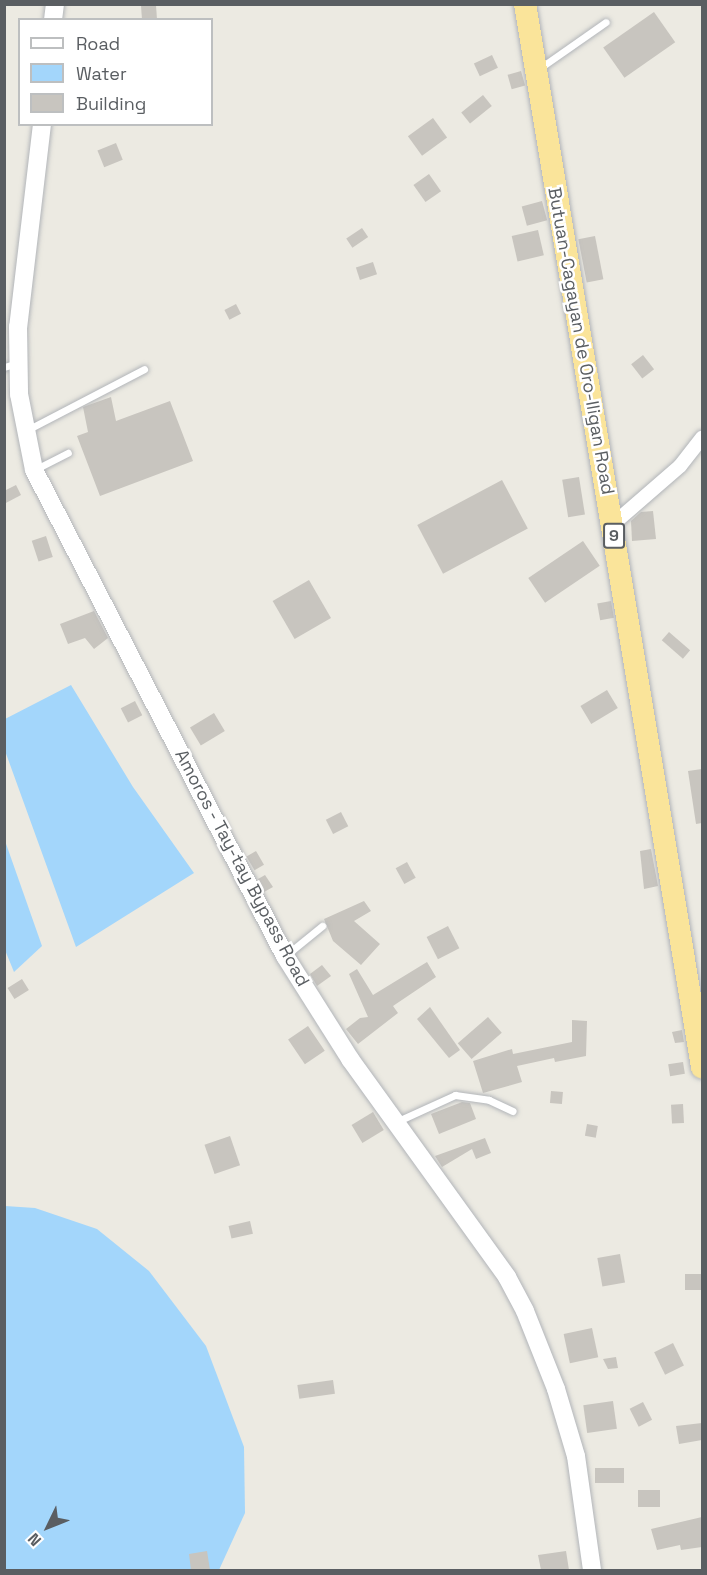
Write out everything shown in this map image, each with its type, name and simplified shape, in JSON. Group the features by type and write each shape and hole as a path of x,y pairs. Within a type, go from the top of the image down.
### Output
{"highway":[{"name":"Butuan-Cagayan de Oro-Iligan Road","path":"525,4 702,1067"}],"street":[{"name":"Amoros - Tay-tay Bypass Road","path":"42,126 18,327 11,365 34,470 285,956 350,1059 398,1121 507,1277 529,1320 556,1389 576,1456 592,1570"},
{"path":"612,525 680,466 702,438"}],"lane":[{"path":"536,71 606,22"},
{"path":"24,431 144,369"},
{"path":"34,470 68,453"},
{"path":"285,956 322,926"},
{"path":"398,1121 455,1095 489,1100 513,1111"}],"water":[{"path":"71,685 133,787 194,873 76,947 4,748 5,719"},
{"path":"4,838 42,946 14,972 5,950"},
{"path":"5,1206 35,1208 97,1229 149,1271 206,1346 244,1447 245,1513 219,1570 5,1570"}],"building":[{"path":"156,5 157,18 142,18 141,6"},
{"path":"654,12 675,42 624,78 603,48"},
{"path":"492,55 498,68 480,76 474,63"},
{"path":"521,71 525,85 512,89 508,75"},
{"path":"483,95 492,106 470,124 461,113"},
{"path":"433,118 447,137 422,156 408,136"},
{"path":"116,143 123,160 104,167 97,150"},
{"path":"429,174 441,191 425,202 413,185"},
{"path":"542,201 547,220 527,226 522,206"},
{"path":"362,228 368,237 352,248 346,239"},
{"path":"538,230 544,255 518,261 512,236"},
{"path":"595,236 603,279 587,282 578,239"},
{"path":"373,262 377,274 360,280 356,268"},
{"path":"236,304 241,314 229,320 224,310"},
{"path":"643,355 654,369 642,378 631,364"},
{"path":"111,397 116,421 170,401 193,461 100,496 77,436 88,432 83,407"},
{"path":"579,477 585,515 568,517 562,480"},
{"path":"502,480 528,529 443,574 417,525"},
{"path":"16,485 21,495 4,504 4,491"},
{"path":"653,511 656,539 632,541 631,521 641,512"},
{"path":"46,536 53,557 39,562 32,541"},
{"path":"583,541 600,566 545,603 528,578"},
{"path":"309,580 331,618 295,639 273,601"},
{"path":"611,601 614,618 600,620 597,603"},
{"path":"94,611 108,638 94,649 85,638 68,644 60,624"},
{"path":"669,632 690,650 683,659 662,640"},
{"path":"607,690 618,708 591,724 580,706"},
{"path":"135,701 142,715 128,723 121,708"},
{"path":"214,713 225,731 201,745 190,727"},
{"path":"702,769 702,823 696,824 688,771"},
{"path":"341,812 348,826 333,834 326,820"},
{"path":"651,849 658,886 644,889 640,851"},
{"path":"256,851 264,865 254,870 246,857"},
{"path":"407,862 416,878 404,884 396,868"},
{"path":"265,875 273,887 264,892 258,879"},
{"path":"364,901 371,911 354,921 380,944 361,965 333,941 324,919"},
{"path":"448,926 459,948 438,959 427,937"},
{"path":"427,962 436,977 393,1006 398,1013 358,1044 346,1029 360,1018 368,1017 349,974 357,969 373,995"},
{"path":"322,965 331,976 317,986 310,974"},
{"path":"22,979 29,990 14,999 8,988"},
{"path":"430,1007 460,1050 449,1058 417,1019"},
{"path":"488,1017 502,1033 472,1059 458,1043"},
{"path":"572,1020 587,1021 586,1056 555,1062 554,1058 517,1066 522,1082 483,1093 473,1061 512,1049 513,1054 572,1042"},
{"path":"308,1026 325,1051 305,1064 288,1039"},
{"path":"682,1030 684,1042 675,1043 672,1032"},
{"path":"683,1062 685,1074 670,1076 668,1064"},
{"path":"551,1091 563,1092 562,1104 550,1103"},
{"path":"462,1102 470,1103 476,1119 439,1134 431,1114"},
{"path":"683,1104 684,1123 672,1124 671,1105"},
{"path":"373,1112 384,1130 362,1143 352,1125"},
{"path":"587,1124 598,1126 596,1138 585,1136"},
{"path":"230,1136 240,1165 215,1174 204,1145"},
{"path":"485,1138 491,1153 476,1159 472,1149 442,1167 435,1156"},
{"path":"250,1221 253,1234 231,1239 229,1226"},
{"path":"620,1254 625,1283 602,1287 597,1258"},
{"path":"685,1274 702,1274 702,1290 685,1290"},
{"path":"592,1328 598,1357 570,1363 564,1334"},
{"path":"673,1343 684,1365 665,1375 654,1352"},
{"path":"616,1357 618,1368 608,1369 603,1359"},
{"path":"333,1380 335,1394 299,1399 297,1385"},
{"path":"613,1401 617,1429 587,1433 583,1405"},
{"path":"643,1402 652,1420 639,1427 630,1409"},
{"path":"702,1423 702,1440 679,1444 676,1426"},
{"path":"595,1468 624,1468 624,1483 595,1483"},
{"path":"638,1490 660,1490 660,1507 638,1507"},
{"path":"702,1517 702,1547 681,1550 680,1545 657,1550 651,1529"},
{"path":"207,1551 210,1570 191,1570 189,1554"},
{"path":"566,1551 569,1570 541,1570 538,1555"}]}
